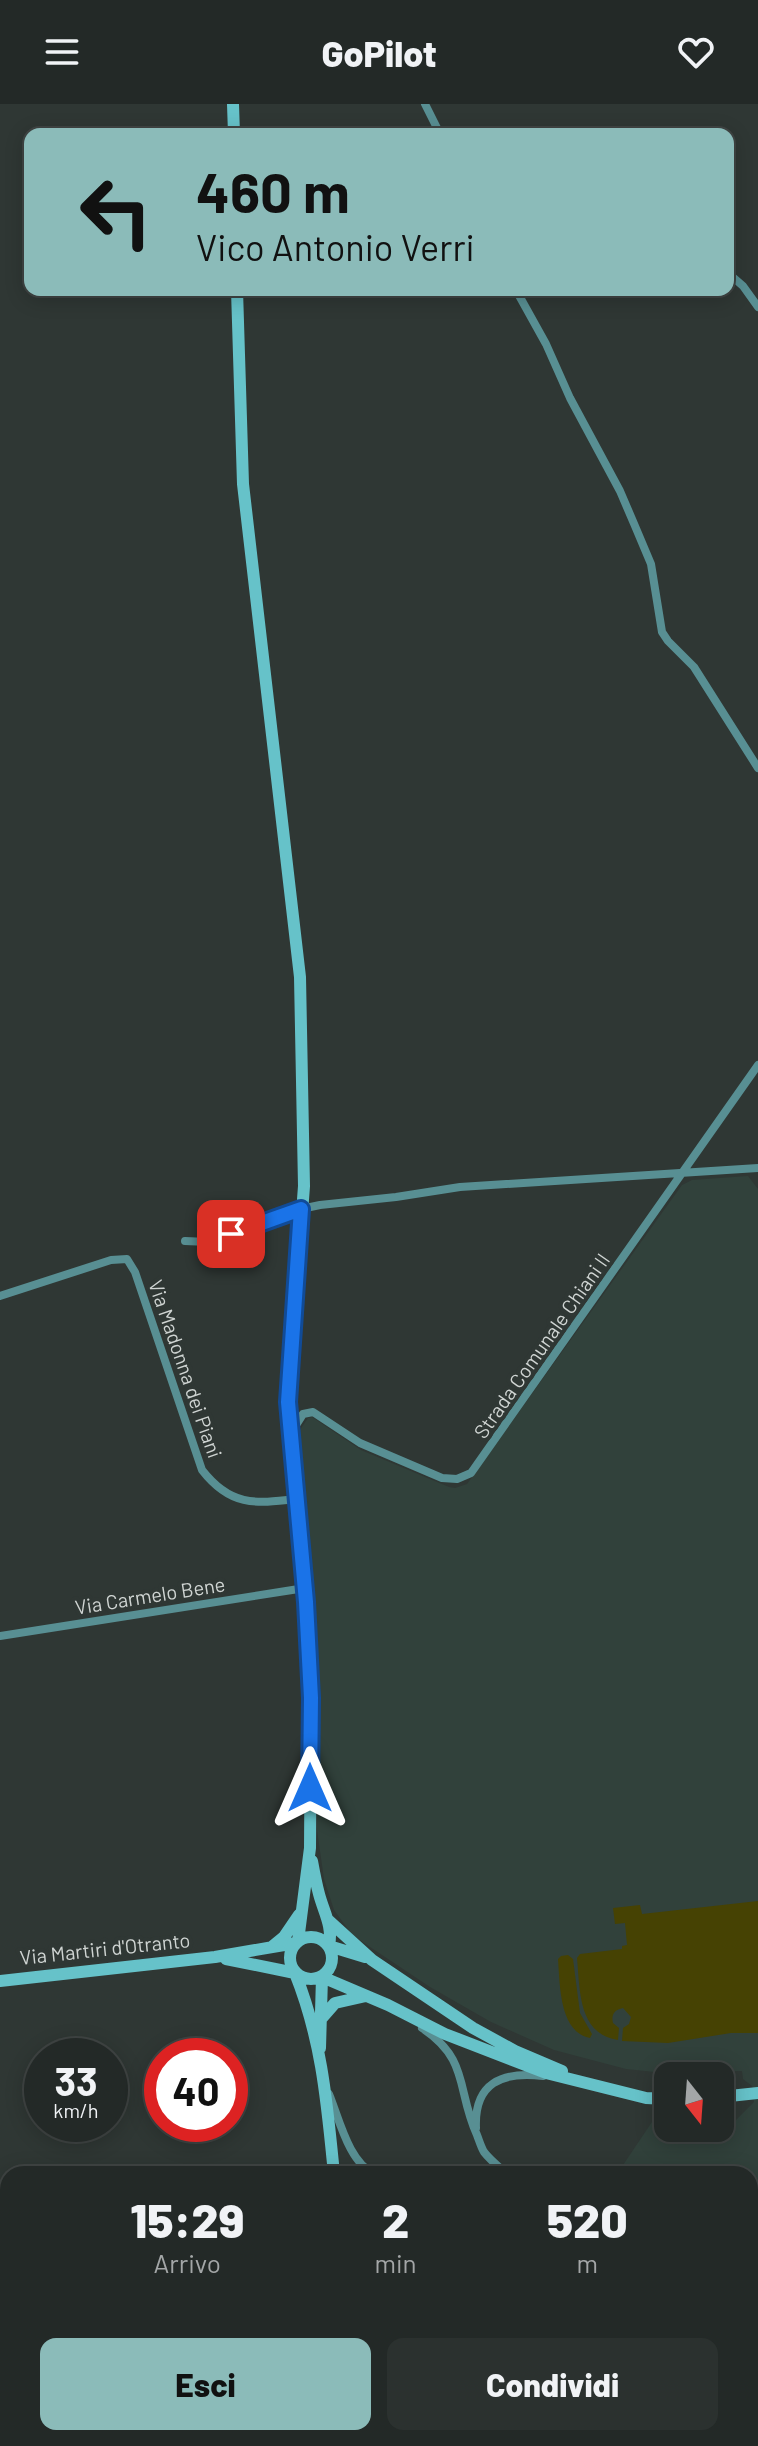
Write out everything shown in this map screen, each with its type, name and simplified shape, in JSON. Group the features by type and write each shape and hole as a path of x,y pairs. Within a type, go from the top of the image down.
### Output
{"street":[{"path":"233,104 234,128"},
{"path":"425,104 437,128"},
{"path":"734,278 758,307"},
{"path":"743,286 758,288"},
{"path":"237,296 243,484 300,977 304,1186 288,1402 305,1588 311,1698 310,1848 297,1942 290,1954 290,1961 306,2000 320,2048 333,2166"},
{"path":"519,296 620,491 641,539 651,564 662,632 694,667 758,768"},
{"name":"Strada Comunale Chiani II","path":"290,1434 303,1414 313,1412 360,1443 442,1478 457,1479 471,1473 758,1065"},
{"path":"185,1241 208,1242 301,1209 460,1187 758,1168"},
{"name":"Via Madonna dei Piani","path":"0,1296 111,1260 127,1259 135,1272 202,1470 216,1487 234,1498 259,1504 296,1499"},
{"name":"Via Carmelo Bene","path":"0,1636 305,1588"},
{"path":"310,1848 319,1896 328,1920 332,1952 331,1966 322,1977 320,2048"},
{"path":"272,1947 284,1937 303,1908"},
{"path":"328,1920 372,1960 473,2028 515,2051 591,2083"},
{"path":"297,1942 317,1938 329,1946 372,1960"},
{"name":"Via Martiri d'Otranto","path":"0,1981 215,1957 297,1942"},
{"name":"Via Martiri d'Otranto","path":"215,1957 295,1973"},
{"path":"295,1973 308,1980 322,1977 445,2034 546,2073 654,2098"},
{"path":"321,2019 335,2003 366,1996"},
{"path":"388,2005 436,2037 449,2050 459,2068 468,2116 484,2152 497,2166"},
{"path":"476,2133 475,2117 479,2101 488,2088 499,2080 514,2073 573,2079"},
{"path":"325,2084 341,2128 363,2166"},
{"path":"734,2096 758,2093"}],"shaded area":[{"path":"748,1176 758,1189 758,2166 622,2166 654,2119 654,2142 734,2142 734,2120 754,2102 752,2086 743,2079 742,2071 734,2071 734,2062 654,2062 654,2072 626,2069 554,2050 491,2022 430,1987 350,1932 334,1910 324,1879 317,1830 316,1668 303,1481 298,1450 301,1448 297,1434 312,1417 361,1450 449,1487 467,1484 682,1185 692,1180"},
{"path":"758,1901 758,2033 731,2033 668,2043 622,2041 623,2028 629,2024 631,2017 623,2008 615,2012 612,2018 619,2028 618,2040 605,2036 588,2020 581,1996 577,1958 580,1954 622,1949 627,1945 625,1923 615,1924 613,1908 640,1905 642,1914"},
{"path":"568,1955 573,1959 580,2013 592,2034 590,2038 572,2027 563,2006 558,1959"}],"route":[{"path":"231,1234 301,1209 288,1402 306,1602 311,1698 310,1788"}]}
